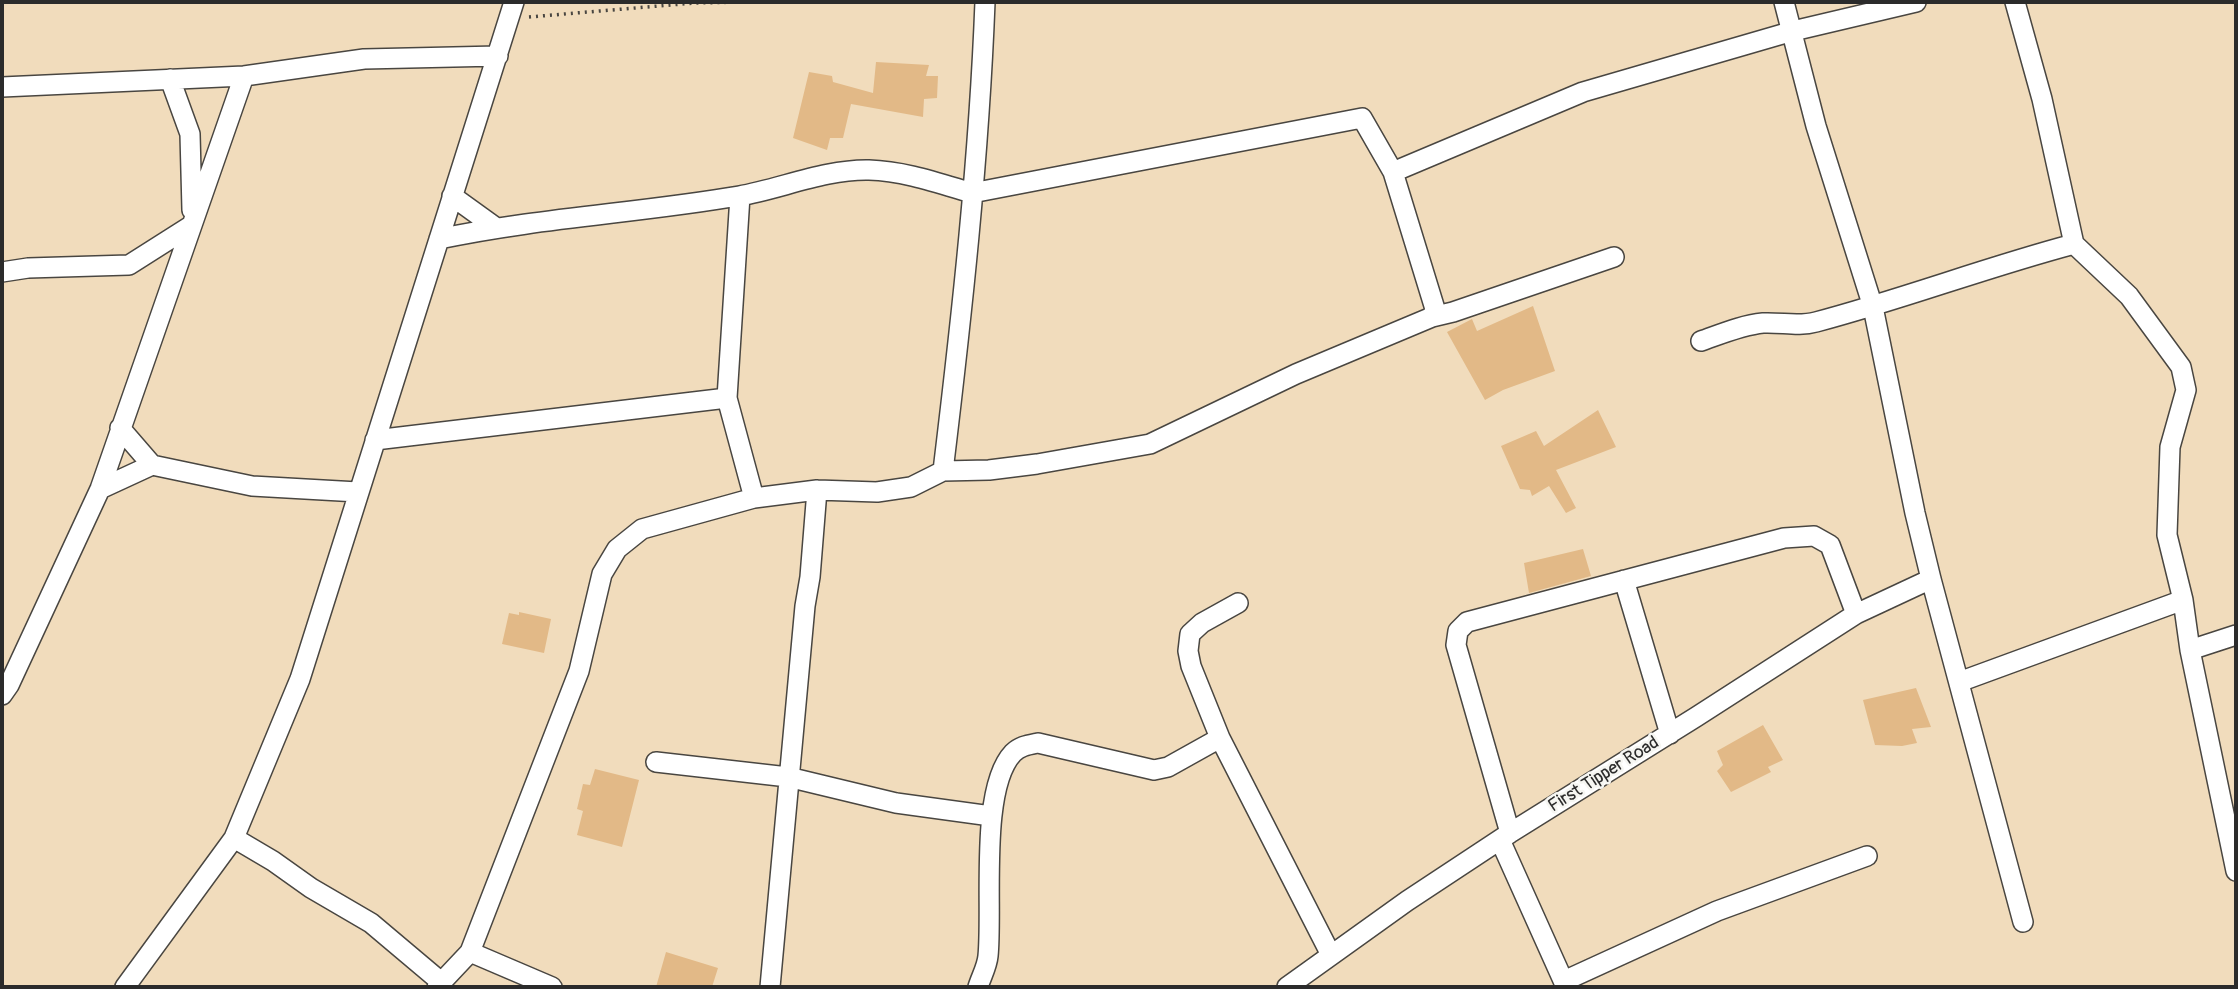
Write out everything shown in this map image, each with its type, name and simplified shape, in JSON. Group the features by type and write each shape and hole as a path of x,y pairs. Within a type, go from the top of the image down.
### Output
{"street":[{"path":"125,987 234,838 300,679 514,2"},
{"path":"943,471 967,269 981,108 985,2"},
{"path":"1784,2 1816,126 1873,307 1931,579 2023,922"},
{"path":"1393,172 1583,92 1793,31 1916,2"},
{"path":"2015,2 2042,99 2074,244 2129,296 2181,367 2186,390 2170,447 2167,535 2183,600 2190,650 2236,871"},
{"path":"2,87 244,76 365,59 498,56"},
{"path":"2,695 100,489 244,76"},
{"path":"170,79 190,134 192,225"},
{"path":"439,239 495,227 740,196 814,177 867,170 909,175 972,193 1362,118 1393,172 1435,309 1432,317"},
{"path":"452,196 495,227"},
{"path":"740,196 727,398 754,498"},
{"path":"2,272 28,268 129,265 192,225"},
{"path":"1701,341 1763,323 1802,326 1873,307 2025,257 2074,244"},
{"path":"234,838 371,923 439,984 470,952 579,671 603,574 617,549 642,529 754,498 817,490 888,491 911,487 943,471 989,470 1037,464 1150,444 1296,374 1432,317 1614,257"},
{"path":"375,440 727,398"},
{"path":"120,428 152,466"},
{"path":"100,489 152,466 252,486 358,492"},
{"path":"770,987 817,490"},
{"path":"1856,614 1830,545 1814,536 1784,538 1467,622 1458,631 1456,645 1505,836 1565,984 1717,911 1867,856"},
{"name":"First Tipper Road","path":"1287,987 1505,836 1856,614 1931,579"},
{"path":"1624,580 1670,734"},
{"path":"1959,682 2183,600"},
{"path":"1238,603 1202,623 1190,634 1188,652 1191,666 1220,738 1331,955"},
{"path":"2190,650 2236,635"},
{"path":"978,987 988,959 991,816 1007,761 1015,752 1025,745 1038,743 1154,770 1168,767 1220,738"},
{"path":"656,762 788,777 896,803 991,816"},
{"path":"470,952 552,987"}],"path":[{"path":"508,26 529,17 694,3 744,2"}],"building":[{"path":"876,62 929,65 926,76 938,76 937,98 924,99 923,117 851,104 843,138 830,138 827,150 793,138 809,72 832,76 833,82 873,93"},
{"path":"1533,306 1555,371 1503,390 1485,400 1447,332 1472,319 1477,331"},
{"path":"1598,410 1616,447 1556,470 1576,508 1566,513 1549,486 1532,496 1530,490 1520,489 1501,446 1536,431 1544,446"},
{"path":"1583,549 1591,576 1529,593 1524,563"},
{"path":"519,612 551,619 544,653 502,644 509,613 519,615"},
{"path":"1916,688 1931,727 1912,729 1917,743 1902,746 1875,745 1863,700"},
{"path":"1763,725 1783,760 1768,767 1771,772 1731,792 1717,771 1723,765 1717,751"},
{"path":"595,769 639,780 622,847 577,835 583,811 577,809 583,784 590,785"},
{"path":"666,952 718,968 712,987 656,987"}]}
